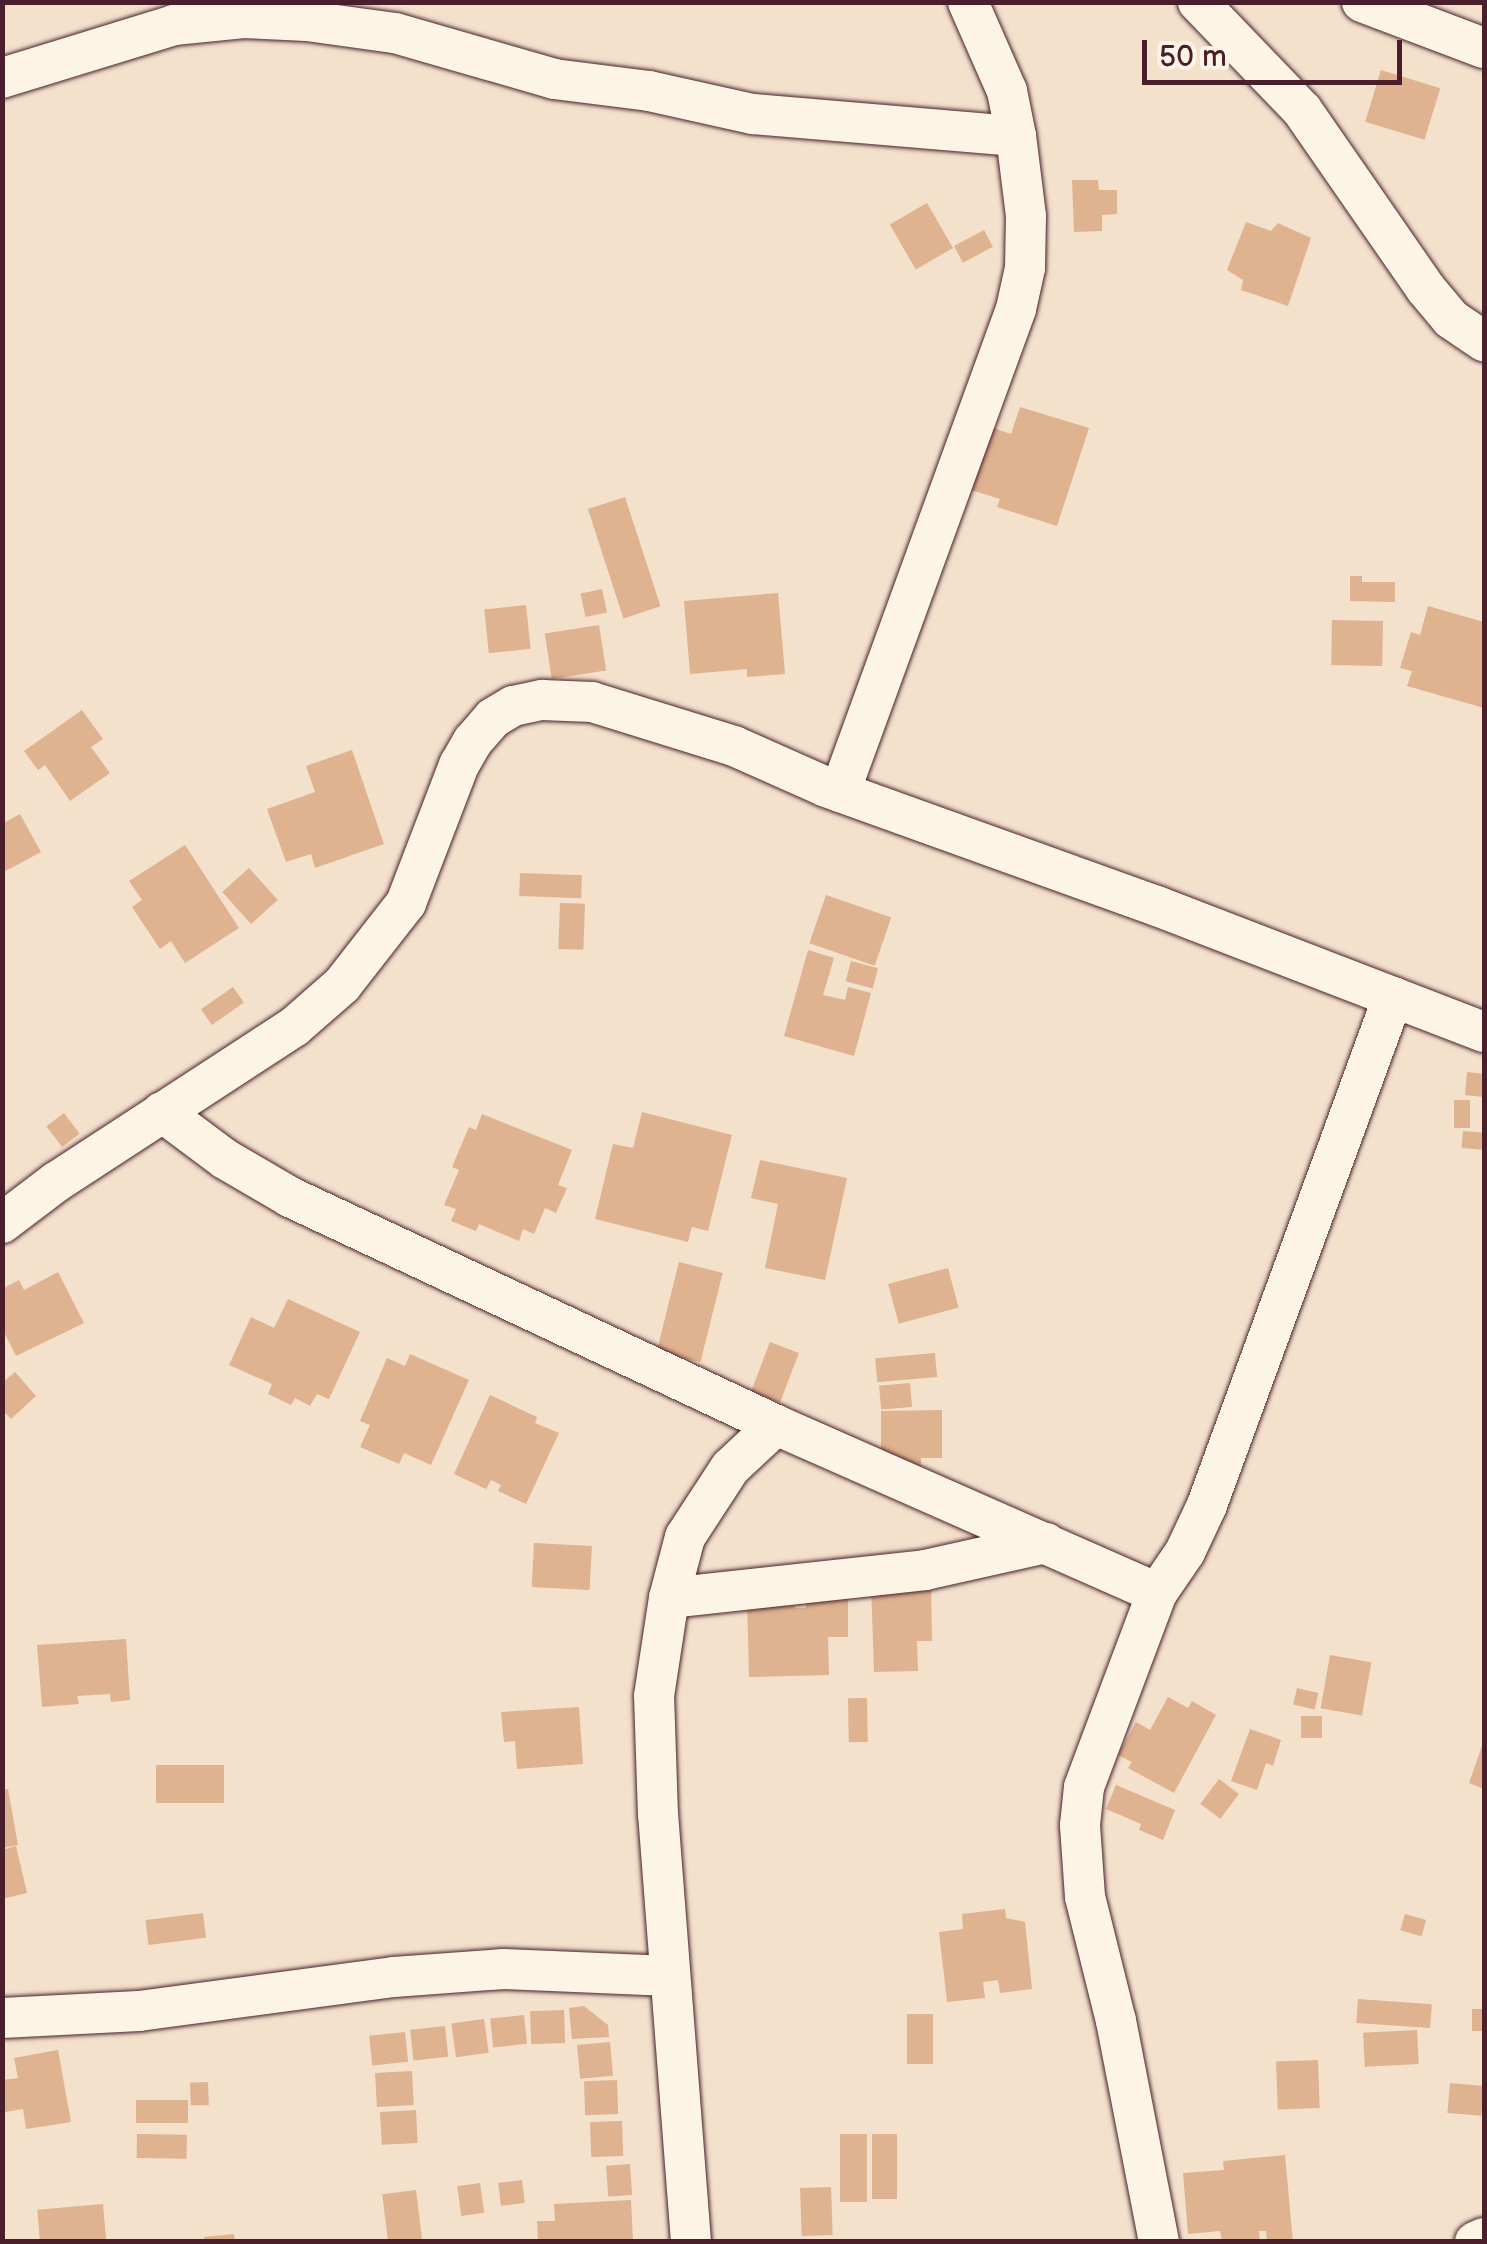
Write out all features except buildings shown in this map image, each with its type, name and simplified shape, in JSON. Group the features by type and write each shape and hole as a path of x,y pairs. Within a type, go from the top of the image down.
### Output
{"street":[{"path":"840,792 1016,309 1027,244 1016,136 1007,90 968,2"},
{"path":"1198,2 1302,110 1426,289 1452,319 1484,341"},
{"path":"1362,2 1484,48"},
{"path":"2,78 174,25 244,18 389,18 554,79 650,91 752,114 1016,136"},
{"path":"2,1222 162,1112 294,1028 342,985 386,934 423,864 459,765 493,718 513,706 542,700 578,701 652,718 734,746 840,792 1484,1032"},
{"path":"1159,2242 1116,2021 1085,1897 1080,1825 1084,1787 1157,1594 1185,1552 1207,1505 1393,997"},
{"path":"162,1112 290,1197 776,1426 1157,1594"},
{"path":"691,2242 654,1696 668,1598 685,1538 730,1468 776,1426"},
{"path":"668,1598 926,1570 1046,1543"},
{"path":"2,2018 139,2011 394,1977 504,1970 670,1976"},
{"path":"1476,2242 1484,2238"}]}
